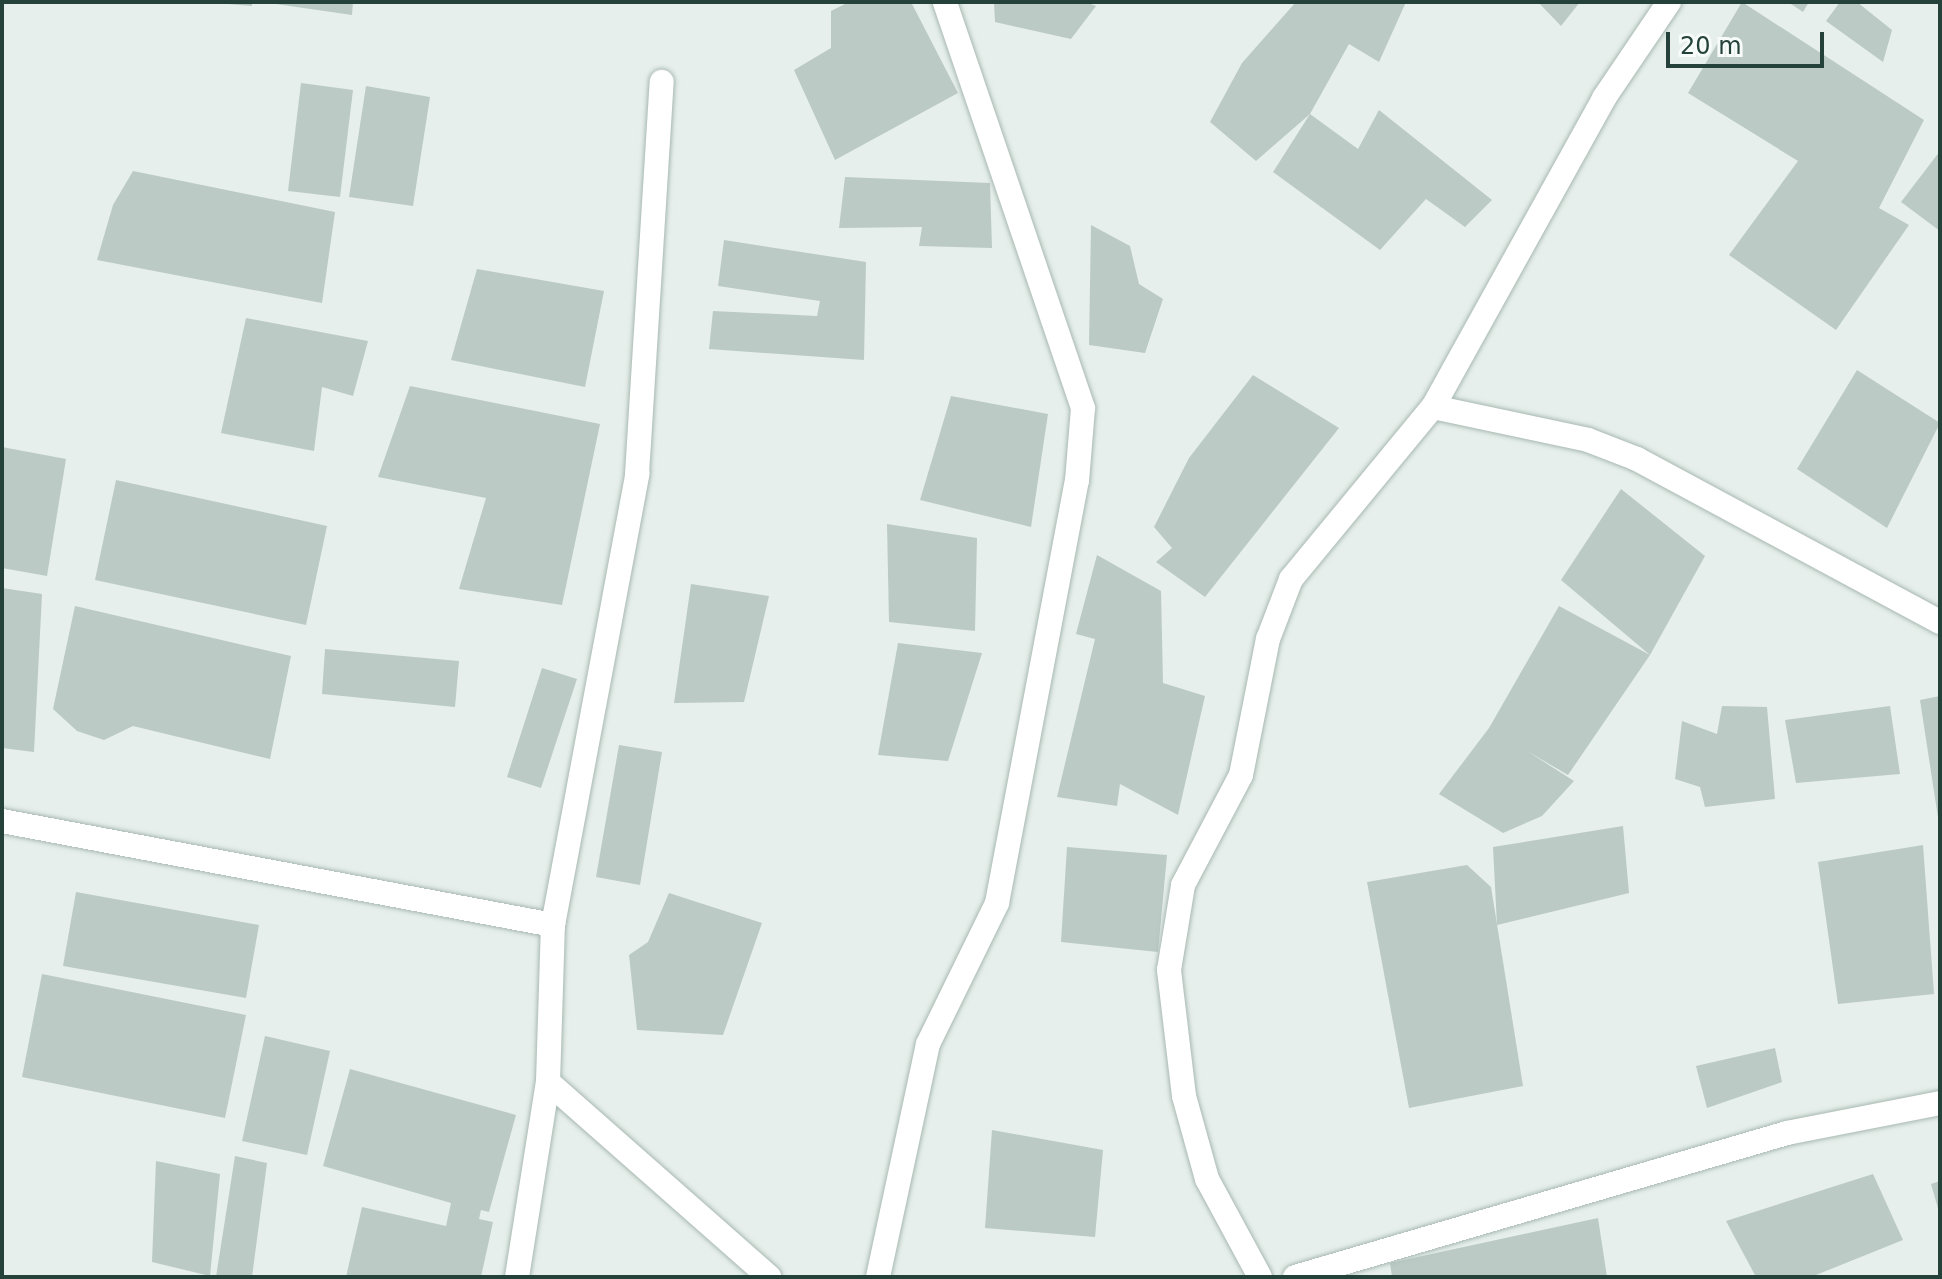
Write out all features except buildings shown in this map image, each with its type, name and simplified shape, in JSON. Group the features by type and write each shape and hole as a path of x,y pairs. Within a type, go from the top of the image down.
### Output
{"street":[{"path":"878,1277 928,1044 997,903 1077,481 1083,408 945,2"},
{"path":"1260,1277 1207,1179 1184,1096 1169,970 1175,922 1202,843 1241,775 1268,639 1291,579 1433,407 1604,98 1669,2"},
{"path":"517,1277 548,1082 553,925 637,474 662,82"},
{"path":"1433,407 1588,440 1637,459 1940,622"},
{"path":"2,821 553,925"},
{"path":"548,1082 769,1277"},
{"path":"1295,1277 1787,1133 1940,1103"}]}
